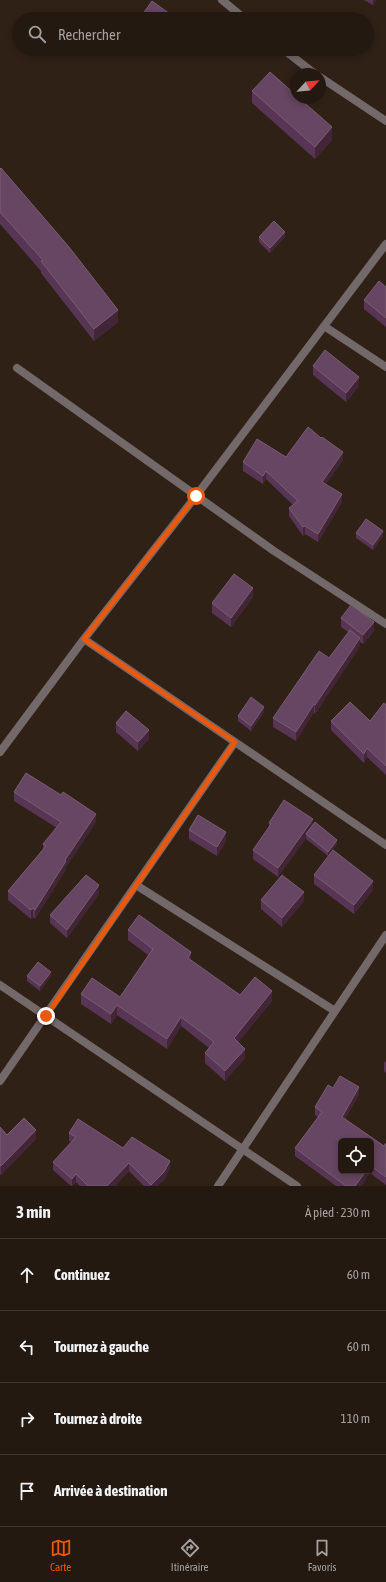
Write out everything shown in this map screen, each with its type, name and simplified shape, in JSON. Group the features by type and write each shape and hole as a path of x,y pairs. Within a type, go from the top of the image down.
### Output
{"street":[{"path":"222,0 237,12"},
{"path":"292,56 307,68"},
{"path":"326,81 386,121"},
{"path":"0,752 84,639 196,496 386,244"},
{"path":"324,326 386,367"},
{"path":"17,368 274,551 386,624"},
{"path":"84,639 386,845"},
{"path":"0,1081 235,742"},
{"path":"136,885 335,1011"},
{"path":"218,1186 386,935"},
{"path":"0,985 297,1186"}],"building":[{"path":"152,1 167,12 144,12"},
{"path":"270,72 290,90 290,104 306,104 332,127 315,147 252,91"},
{"path":"1,168 69,247 118,310 94,329 41,261 43,260 0,212"},
{"path":"274,221 285,232 270,248 259,237"},
{"path":"379,281 386,287 386,318 364,300"},
{"path":"325,350 359,377 346,393 313,366"},
{"path":"308,427 321,438 322,437 343,452 322,482 342,494 318,534 305,526 303,527 289,508 298,501 266,471 263,476 243,462 257,439 286,457"},
{"path":"366,519 383,531 373,545 356,533"},
{"path":"234,574 253,588 231,618 212,603"},
{"path":"351,605 374,622 363,635 341,618"},
{"path":"350,630 360,638 296,732 273,718 319,651 329,658"},
{"path":"251,697 264,707 251,726 238,716"},
{"path":"350,702 370,721 384,703 386,705 386,766 367,748 364,754 331,721"},
{"path":"126,711 149,730 138,742 116,723"},
{"path":"26,773 61,795 63,792 96,814 65,860 66,861 35,910 33,908 31,910 8,891 46,846 43,844 61,822 14,792"},
{"path":"284,800 313,819 278,868 253,850 271,824 269,823"},
{"path":"198,815 226,832 217,847 189,830"},
{"path":"315,822 337,840 328,852 306,834"},
{"path":"333,850 373,881 354,905 314,875"},
{"path":"86,875 99,885 67,930 50,915"},
{"path":"282,875 304,892 282,918 261,900"},
{"path":"139,915 191,952 188,958 240,995 255,977 272,991 234,1038 245,1049 225,1071 205,1053 214,1042 181,1017 167,1039 117,1005 111,1014 81,994 92,978 120,997 153,949 128,930"},
{"path":"38,962 51,972 40,986 27,976"},
{"path":"340,1076 359,1087 342,1117 372,1138 338,1138 338,1174 364,1174 355,1186 346,1186 295,1148 322,1112 315,1107 328,1085 333,1088"},
{"path":"24,1118 36,1130 1,1166 0,1127 7,1135"},
{"path":"78,1119 123,1148 132,1137 170,1161 164,1172 151,1185 129,1163 107,1186 88,1186 76,1174 72,1179 53,1162 76,1137 69,1133"},
{"path":"374,1139 384,1146 386,1143 386,1177 374,1168"}],"route":[{"path":"46,1016 235,742 84,639 196,496"}]}
